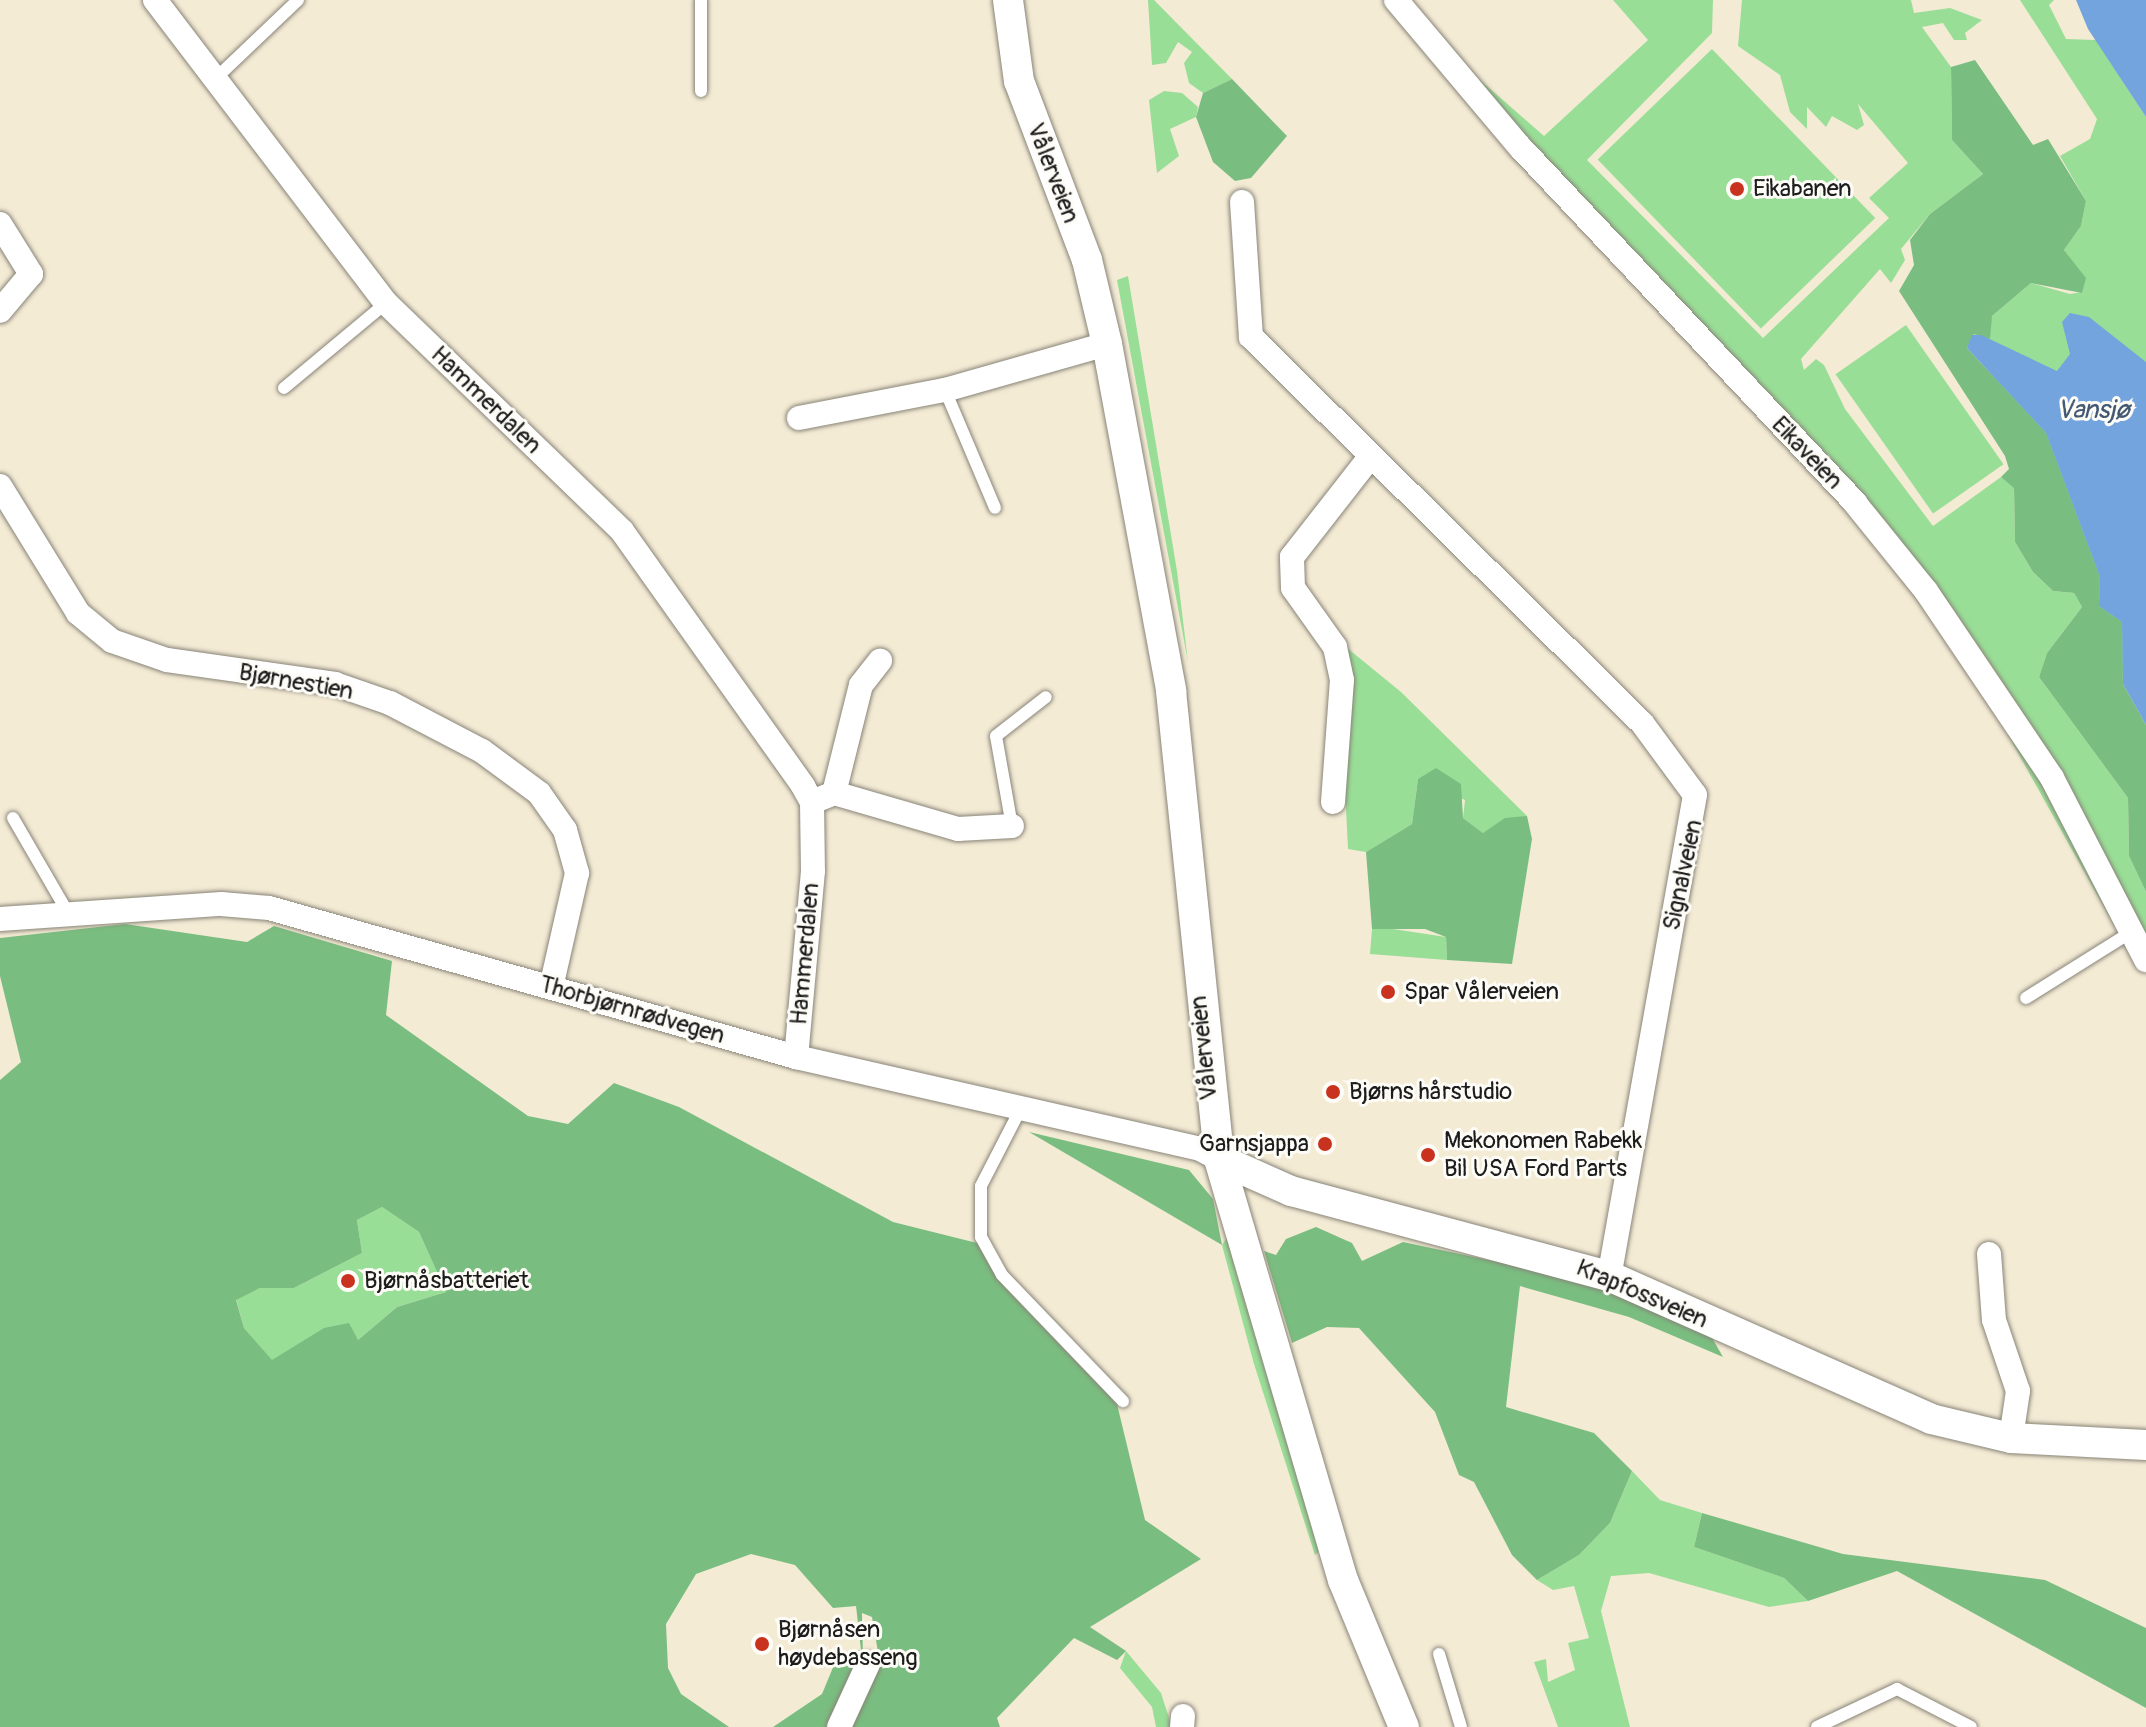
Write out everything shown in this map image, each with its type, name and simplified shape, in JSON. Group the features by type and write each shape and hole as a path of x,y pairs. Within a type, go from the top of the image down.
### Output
{"street":[{"name":"Hammerdalen","path":"155,0 386,303 622,531 823,798"},
{"name":"Vålerveien","path":"1008,0 1019,81 1087,260 1107,344 1173,706 1219,1159 1343,1580 1404,1727"},
{"name":"Eikaveien","path":"1396,0 1520,147 1855,503 1926,591 2045,767 2146,960"},
{"name":"Signalveien","path":"1242,202 1251,337 1642,723 1695,795 1609,1276"},
{"path":"0,224 31,274 0,311"},
{"path":"799,418 945,390 1107,344"},
{"path":"1333,802 1342,680 1335,647 1293,588 1292,557 1370,457"},
{"name":"Bjørnestien","path":"0,486 78,613 112,641 167,660 335,684 390,703 482,751 539,793 565,830 577,873 551,987"},
{"name":"Hammerdalen","path":"796,1057 823,798 861,685 880,661"},
{"path":"823,798 958,829 1012,826"},
{"name":"Thorbjørnrødvegen","path":"0,919 68,913 269,908 796,1057 1019,1112 1200,1149 1219,1159"},
{"name":"Krapfossveien","path":"1219,1159 1291,1191 1609,1276 1887,1404 2011,1438 2146,1445"},
{"path":"1989,1254 1994,1320 2018,1391 2019,1423 2011,1438"},
{"path":"839,1727 868,1664"}],"lane":[{"path":"214,80 298,0"},
{"path":"701,0 701,91"},
{"path":"284,388 386,303"},
{"path":"945,390 995,508"},
{"path":"1012,826 996,736 1046,697"},
{"path":"13,818 68,913"},
{"path":"2026,998 2133,931"},
{"path":"1019,1112 981,1186 981,1237 1002,1275 1123,1401"},
{"path":"1439,1654 1461,1727"},
{"path":"1817,1727 1897,1689 1971,1727"}],"green space":[{"path":"1148,0 1154,0 1232,79 1203,93 1189,83 1184,63 1192,52 1178,42 1166,63 1152,65"},
{"path":"1613,0 1713,0 1712,33 1587,160 1763,338 1889,218 1869,198 1908,163 1858,104 1864,125 1857,130 1832,116 1826,127 1807,107 1807,129 1790,112 1780,75 1738,46 1742,0 1911,0 1914,13 1950,8 1982,20 1965,33 1967,40 1954,40 1943,23 1922,27 1951,67 1952,140 1983,174 1930,214 1901,249 1905,260 1891,283 1880,269 1801,359 1804,370 1816,359 1824,365 1845,409 1933,526 2001,477 2014,487 2015,542 2033,572 2053,591 2074,593 2082,607 2047,653 2039,677 2128,798 2129,856 2146,892 2146,939 2034,729 1951,606 1883,518 1481,88 1480,80 1544,136 1648,40"},
{"path":"2020,0 2054,0 2049,5 2066,39 2096,40 2146,117 2146,725 1972,335 1988,331 1992,316 2031,283 2070,294 2082,292 2085,279 2064,250 2081,226 2086,201 2060,156 2090,139 2097,119"},
{"name":"Eikabanen","path":"1712,49 1875,218 1761,328 1598,159"},
{"path":"1975,60 2033,145 2048,139 2086,201 2081,226 2064,250 2086,278 2082,293 2031,283 1992,316 1990,339 1974,334 1967,348 2046,433 2100,577 2099,606 2122,622 2123,684 2146,725 2146,892 2129,856 2128,798 2039,677 2047,653 2082,607 2074,593 2053,591 2033,572 2015,542 2014,488 2001,477 2009,469 2005,456 1899,291 1914,265 1910,240 1930,214 1983,174 1952,140 1951,67"},
{"path":"1232,79 1287,136 1251,178 1235,181 1213,162 1196,117 1203,93"},
{"path":"1164,91 1182,93 1198,107 1196,117 1170,129 1179,156 1157,173 1149,100"},
{"path":"1128,276 1177,571 1188,662 1117,280"},
{"path":"1906,325 2004,464 1933,514 1836,374"},
{"path":"1346,647 1401,692 1527,816 1483,833 1463,818 1465,800 1418,779 1412,824 1366,852 1348,849 1344,768 1352,668"},
{"path":"2017,732 2117,925 2115,927 2008,735"},
{"path":"1436,768 1461,784 1463,818 1483,833 1505,818 1527,816 1532,839 1512,964 1447,960 1446,937 1425,929 1372,929 1366,852 1412,824 1418,779"},
{"path":"125,924 247,942 274,926 392,961 386,1015 528,1116 568,1124 614,1083 679,1107 893,1222 977,1243 998,1280 1117,1404 1145,1520 1201,1559 1090,1627 1126,1651 1117,1660 1074,1638 997,1718 1000,1727 847,1727 878,1652 872,1617 862,1613 863,1659 833,1727 773,1727 822,1694 839,1653 861,1650 856,1606 833,1608 795,1565 751,1554 696,1574 666,1624 668,1668 681,1694 729,1727 0,1727 0,1080 21,1062 0,976 0,938","holes":["382,1207 419,1232 446,1292 397,1307 358,1340 349,1323 324,1328 272,1360 244,1328 236,1300 260,1288 294,1288 362,1253 357,1220"]},
{"path":"1380,927 1446,937 1447,960 1370,954 1372,929"},
{"path":"1029,1132 1189,1170 1213,1199 1222,1245"},
{"path":"382,1207 419,1232 446,1292 397,1307 358,1340 272,1361 244,1328 236,1299 260,1288 294,1288 362,1253 357,1220"},
{"path":"1316,1227 1352,1243 1362,1261 1403,1242 1592,1282 1711,1336 1723,1357 1629,1317 1520,1286 1506,1407 1594,1433 1632,1471 1610,1523 1579,1555 1537,1580 1512,1555 1474,1482 1459,1475 1435,1412 1359,1328 1327,1327 1292,1343 1264,1251 1276,1255 1286,1239"},
{"path":"1228,1236 1321,1550 1315,1555 1254,1364 1222,1245"},
{"path":"1632,1471 1660,1500 1702,1513 1694,1547 1784,1578 1808,1601 1769,1607 1649,1573 1611,1576 1601,1611 1630,1727 1558,1727 1534,1662 1546,1659 1548,1682 1575,1670 1568,1643 1589,1638 1574,1586 1553,1590 1537,1580 1579,1555 1610,1523"},
{"path":"1702,1513 1843,1554 2045,1580 2146,1628 2146,1708 1897,1571 1808,1601 1784,1578 1694,1547"},
{"path":"1126,1651 1161,1693 1172,1727 1156,1727 1152,1707 1120,1668"}],"water":[{"path":"2076,0 2146,0 2146,117 2088,29"},
{"name":"Vansjø","path":"2070,313 2089,317 2146,362 2146,725 2123,684 2122,622 2099,606 2100,577 2046,433 1967,348 1972,335 1981,335 2057,371 2070,354 2062,322"}],"place":[{"name":"Eikabanen","path":"1737,189"},
{"name":"Spar Vålerveien","path":"1388,992"},
{"name":"Bjørns hårstudio","path":"1333,1092"},
{"name":"Garnsjappa","path":"1325,1144"},
{"name":"Mekonomen Rabekk Bil USA Ford Parts","path":"1428,1155"},
{"name":"Bjørnåsbatteriet","path":"348,1281"},
{"name":"Bjørnåsen høydebasseng","path":"762,1644"}]}
